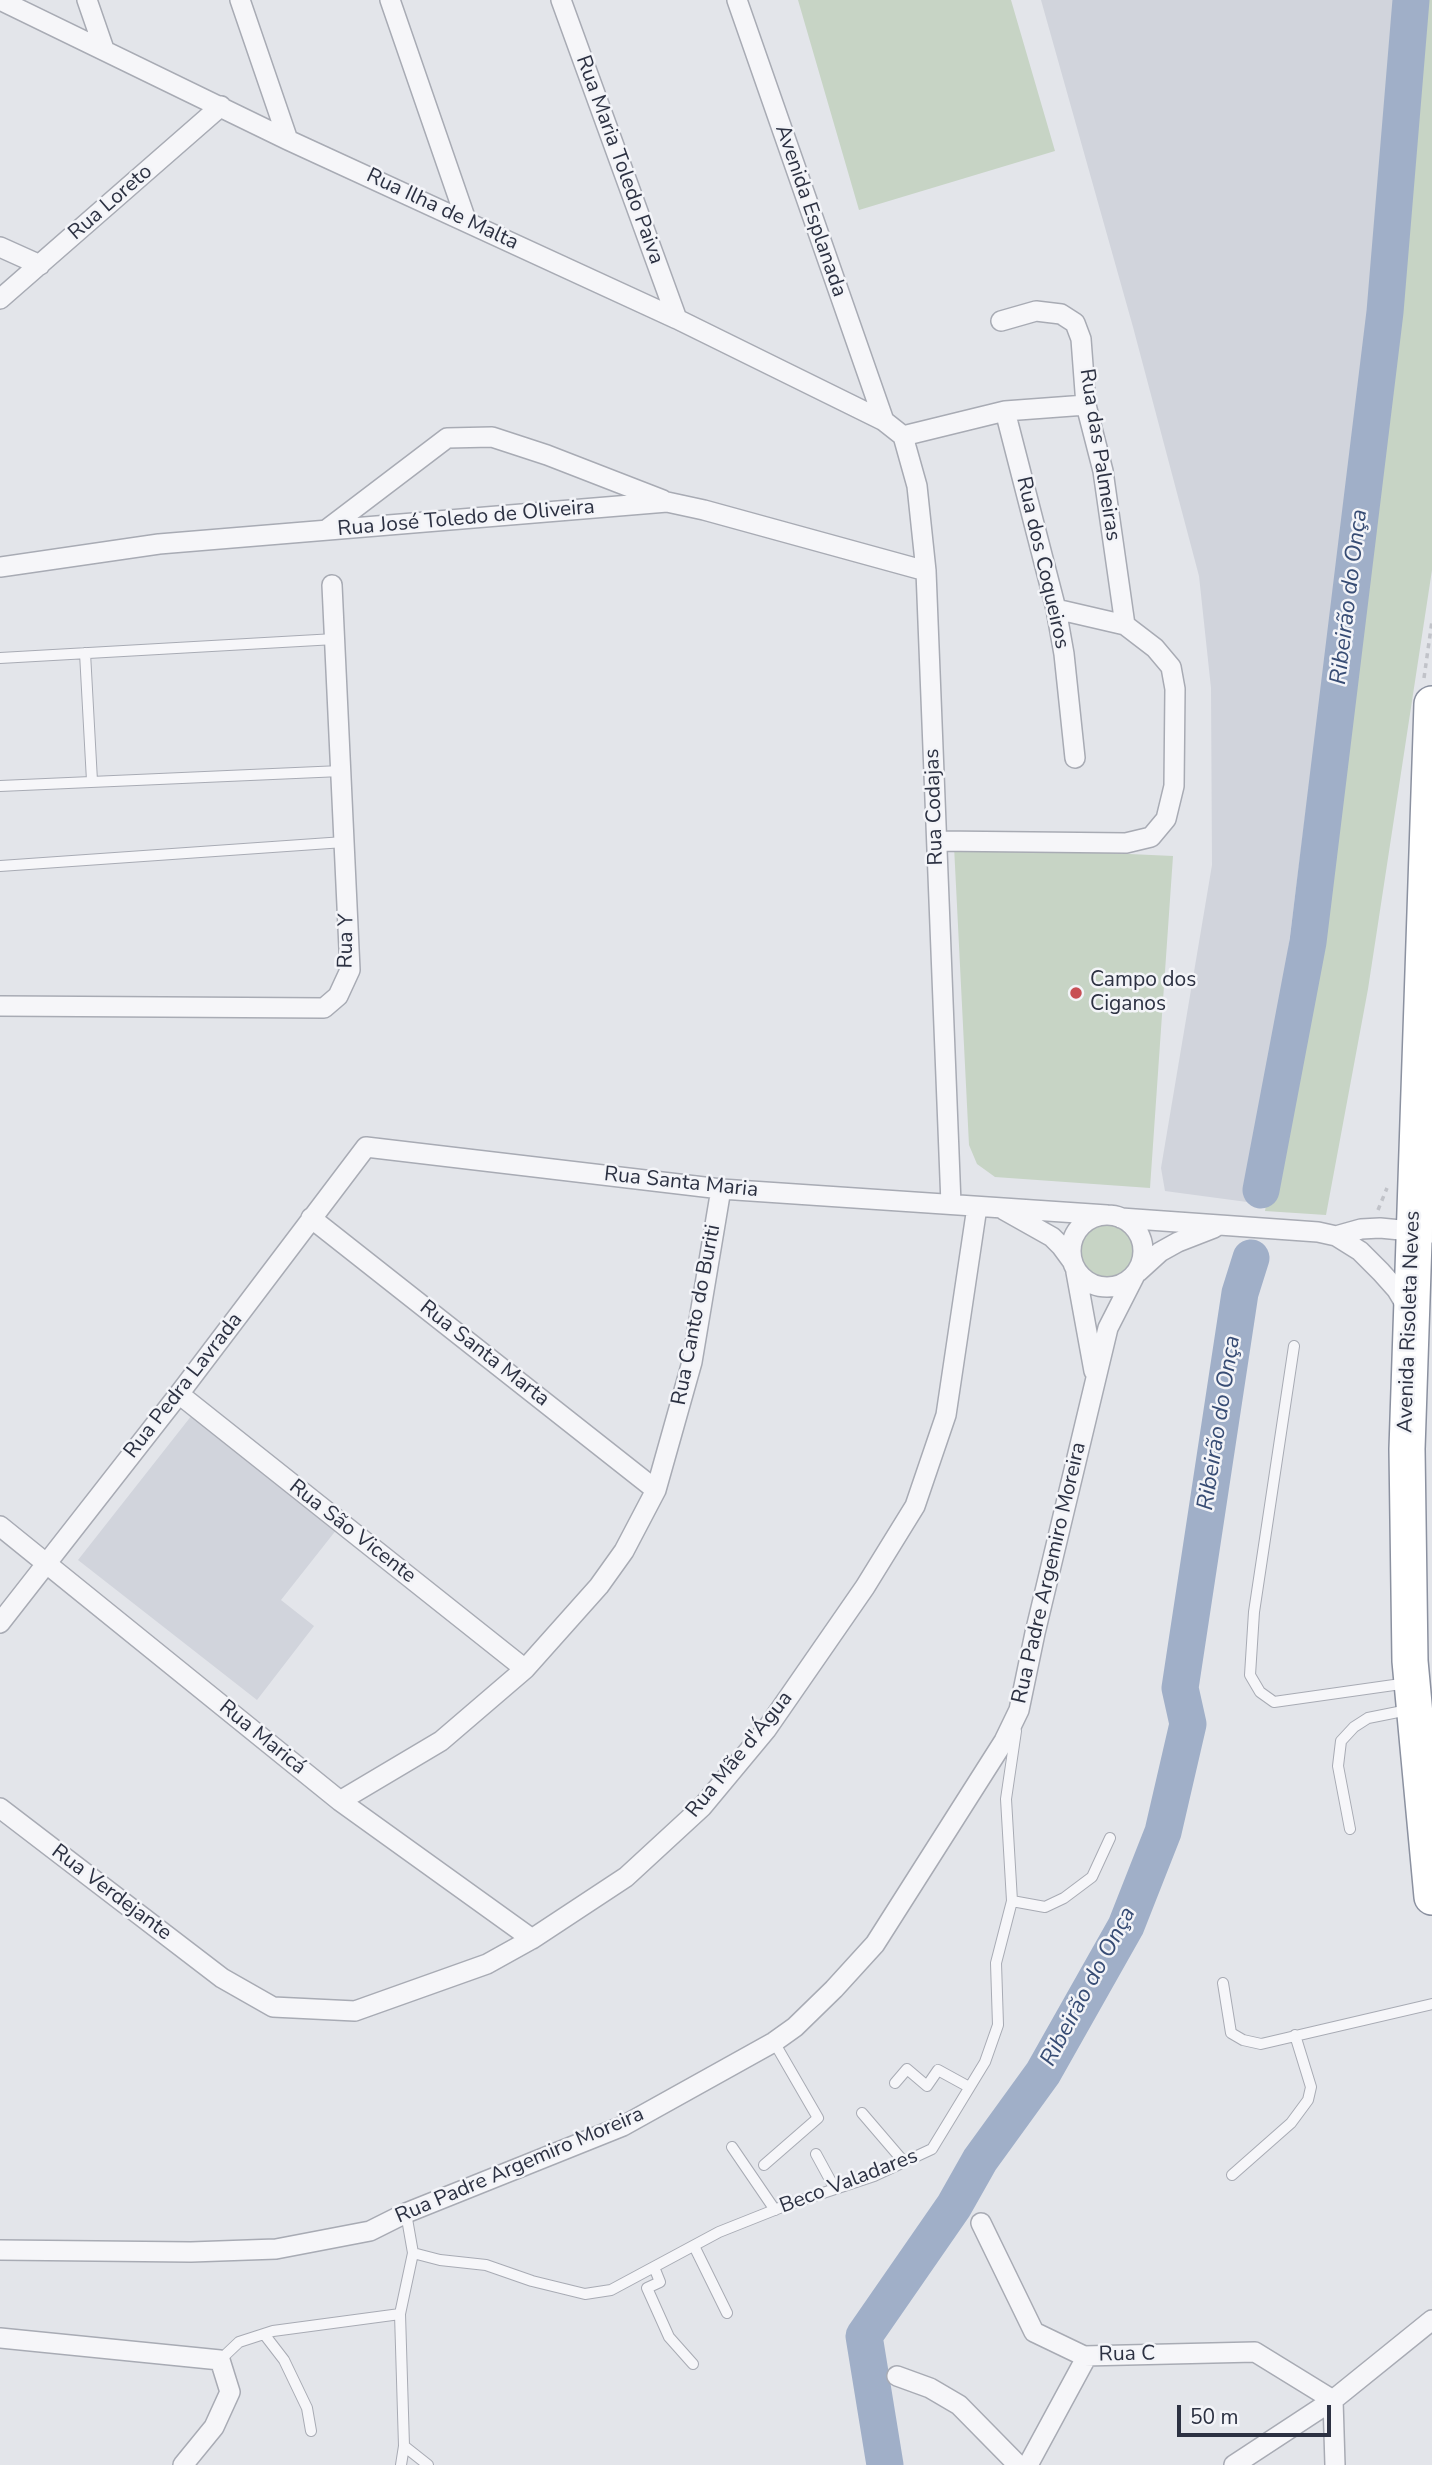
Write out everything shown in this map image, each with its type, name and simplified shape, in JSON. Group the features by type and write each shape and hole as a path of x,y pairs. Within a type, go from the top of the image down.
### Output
{"highway":[{"name":"Avenida Risoleta Neves","path":"1432,704 1422,1231 1411,1314 1407,1463 1410,1661 1420,1695 1432,1897"}],"street":[{"name":"Rua Ilha de Malta","path":"0,0 288,140 677,319 884,421"},
{"path":"87,0 104,49"},
{"path":"240,0 288,140"},
{"path":"390,0 466,220"},
{"name":"Rua Maria Toledo Paiva","path":"561,0 677,319"},
{"name":"Avenida Esplanada","path":"737,0 884,421"},
{"name":"Rua Loreto","path":"0,299 221,106"},
{"path":"0,247 40,265"},
{"name":"Rua das Palmeiras","path":"1001,321 1036,311 1061,314 1075,323 1082,339 1086,405 1103,471 1125,625"},
{"path":"884,421 903,436 1005,411 1086,405"},
{"name":"Rua dos Coqueiros","path":"1005,411 1056,609 1064,654 1075,758"},
{"name":"Rua Codajas","path":"903,436 917,486 926,571 951,1204"},
{"path":"324,531 447,438 492,437 547,455 667,502"},
{"name":"Rua José Toledo de Oliveira","path":"0,566 159,544 667,502 926,571"},
{"name":"Rua Y","path":"0,1006 324,1008 338,996 350,970 332,585"},
{"path":"937,841 1126,843 1151,837 1166,819 1174,786 1175,689 1171,667 1155,648 1125,625 1056,609"},
{"name":"Rua Santa Maria","path":"366,1147 721,1189 987,1206 1327,1234 1361,1229 1422,1231"},
{"name":"Rua Pedra Lavrada","path":"0,1623 179,1394 366,1147"},
{"name":"Rua Canto do Buriti","path":"340,1801 441,1741 525,1669 598,1586 624,1551 656,1490 692,1362 721,1189"},
{"name":"Rua Santa Maria","path":"987,1206 1052,1237 1062,1246 1074,1266"},
{"name":"Rua Mãe d'Água","path":"222,1978 273,2007 355,2011 487,1964 532,1939 626,1877 702,1807 766,1730 865,1587 915,1506 946,1415 987,1206"},
{"path":"1114,1216 1138,1231 1144,1252 1136,1274 1118,1286 1107,1288 1085,1281 1074,1266 1073,1239 1086,1222 1114,1216"},
{"name":"Rua Santa Marta","path":"311,1218 656,1490"},
{"name":"Rua Santa Maria","path":"1136,1274 1160,1252 1178,1242 1231,1225"},
{"path":"1327,1234 1360,1251 1397,1290 1411,1314"},
{"name":"Rua Padre Argemiro Moreira","path":"1074,1266 1095,1379"},
{"name":"Rua Padre Argemiro Moreira","path":"0,2250 191,2252 276,2249 370,2231 406,2213 623,2126 796,2027 875,1944 1004,1741 1019,1710 1108,1328 1136,1274"},
{"name":"Rua São Vicente","path":"179,1394 525,1669"},
{"name":"Rua Maricá","path":"0,1526 340,1801 532,1939"},
{"name":"Rua Verdejante","path":"0,1808 222,1978"},
{"name":"Rua C","path":"981,2223 1034,2332 1087,2356 1255,2352 1333,2400"},
{"path":"1234,2465 1333,2400 1432,2320"},
{"path":"0,2338 219,2360 230,2392 214,2427 183,2465"},
{"path":"1028,2465 1087,2356"},
{"path":"897,2376 930,2388 959,2404 1018,2465"},
{"path":"1333,2400 1335,2465"}],"lane":[{"path":"0,658 335,639"},
{"path":"85,653 92,781"},
{"path":"0,786 341,771"},
{"path":"0,866 344,842"},
{"path":"1294,1346 1254,1612 1250,1675 1260,1692 1274,1702 1420,1695"},
{"path":"1350,1829 1338,1766 1341,1741 1354,1727 1368,1718 1420,1695"},
{"name":"Beco Valadares","path":"413,2253 440,2260 486,2265 532,2281 585,2294 611,2290 719,2232 932,2149 985,2062 999,2025 996,1963 1012,1901 1006,1799 1019,1710"},
{"path":"1012,1901 1045,1907 1064,1898 1092,1877 1110,1838"},
{"path":"1223,1983 1231,2033 1243,2040 1261,2043 1432,2004"},
{"path":"1232,2175 1291,2123 1308,2100 1311,2087 1295,2035"},
{"path":"764,2165 818,2118 774,2042"},
{"path":"895,2083 908,2069 927,2086 938,2070 969,2087"},
{"path":"862,2113 904,2162"},
{"path":"732,2147 775,2210"},
{"path":"816,2154 835,2189"},
{"path":"401,2465 404,2446 400,2314 413,2253 406,2213"},
{"path":"694,2246 727,2313"},
{"path":"654,2267 660,2282 647,2288 669,2337 693,2364"},
{"path":"219,2360 239,2342 264,2334 400,2314"},
{"path":"264,2334 284,2360 307,2408 312,2431"},
{"path":"404,2446 428,2465"}],"shaded area":[{"path":"1041,0 1399,0 1385,190 1284,983 1247,1202 1165,1191 1161,1168 1212,865 1211,688 1199,576 1133,327"},
{"path":"192,1415 337,1529 281,1600 314,1626 257,1700 78,1560"}],"green space":[{"path":"798,0 1011,0 1055,151 859,210"},
{"path":"1421,0 1432,0 1432,570 1368,989 1326,1215 1265,1211 1300,1018 1352,644 1396,292"},
{"name":"Campo dos Ciganos","path":"954,846 1173,856 1150,1188 995,1177 977,1164 969,1145"},
{"path":"1108,1222 1129,1231 1138,1252 1129,1273 1108,1282 1087,1273 1078,1252 1087,1231"}],"waterway":[{"name":"Ribeirão do Onça","path":"1261,1190 1308,942 1385,312 1411,0"},
{"name":"Ribeirão do Onça","path":"885,2465 864,2336 954,2206 980,2160 1043,2073 1126,1926 1163,1832 1188,1724 1180,1688 1240,1293 1251,1258"}],"place":[{"name":"Campo dos Ciganos","path":"1076,993"}]}
